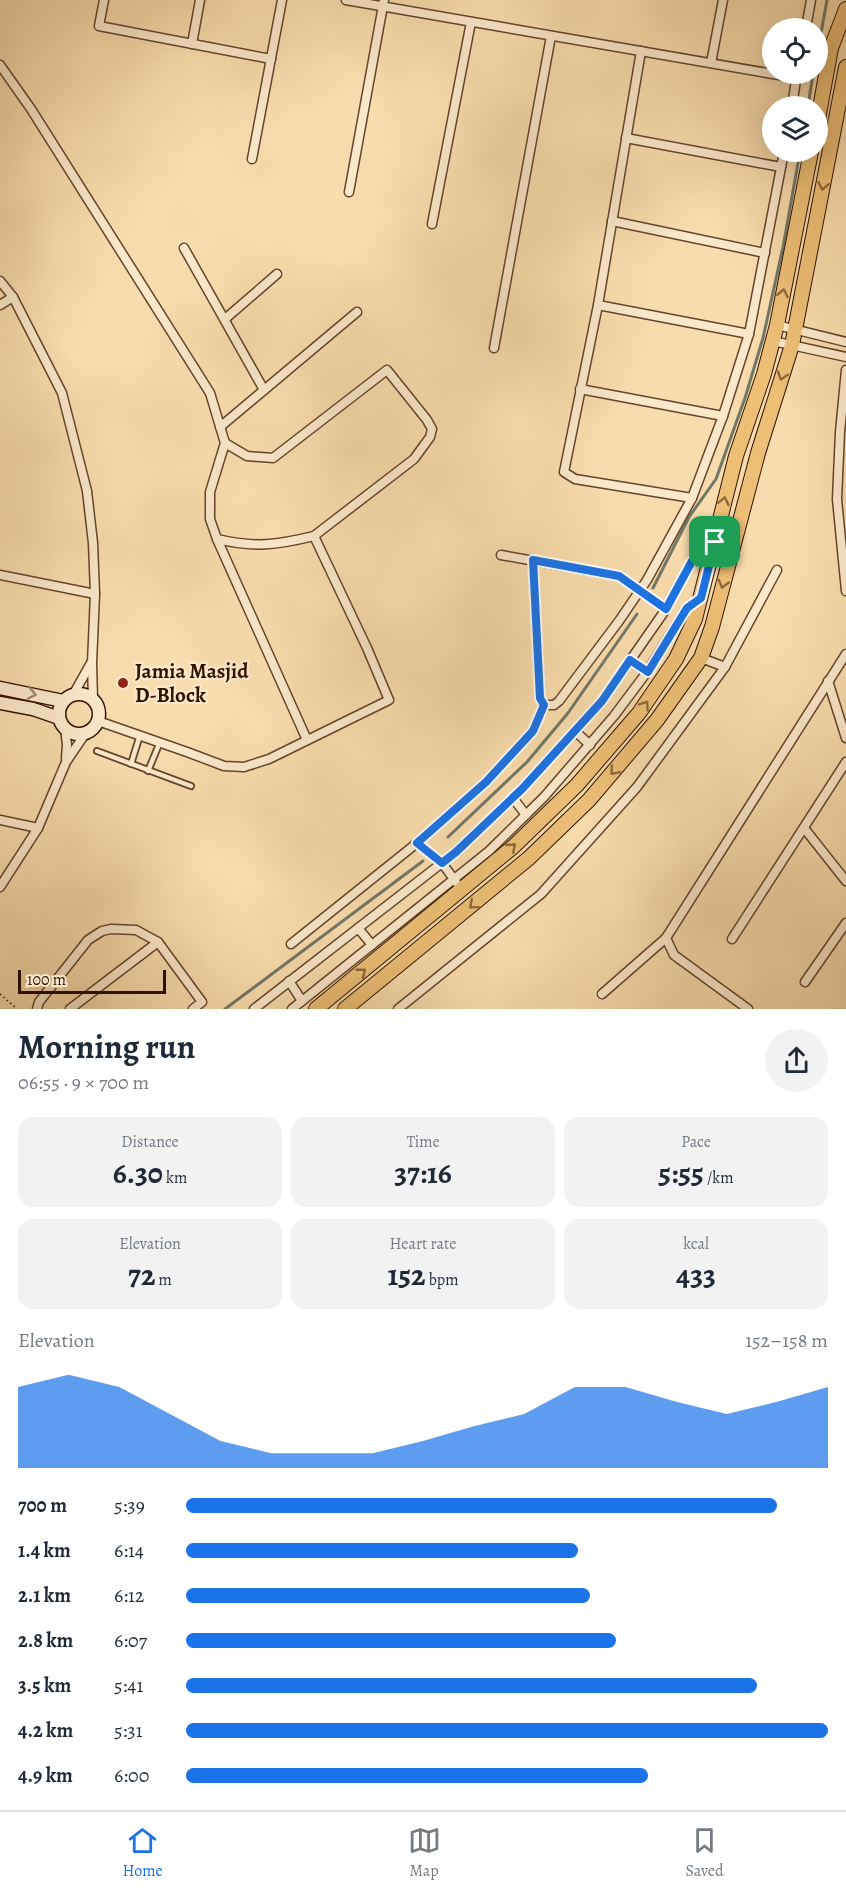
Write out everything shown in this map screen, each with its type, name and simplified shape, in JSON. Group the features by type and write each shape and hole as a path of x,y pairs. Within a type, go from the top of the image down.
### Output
{"main road":[{"path":"822,96 831,48 846,9"},
{"path":"345,1009 529,858 589,800 657,720 700,658 712,627 758,453 792,345 846,67"},
{"path":"316,1009 458,884 513,847 577,785 639,713 676,659 695,620 733,466 764,374 777,325 809,162"}],"street":[{"path":"104,0 99,26 271,59"},
{"path":"192,44 200,0"},
{"path":"252,159 282,0"},
{"path":"346,0 384,3 471,22 762,71"},
{"path":"711,63 723,0"},
{"path":"808,18 811,0"},
{"path":"349,192 384,3"},
{"path":"432,224 471,22"},
{"path":"495,348 550,36"},
{"path":"641,51 598,305 564,472 575,479 692,498"},
{"path":"0,65 31,109 210,393 225,443 210,492 210,519 307,740"},
{"path":"626,138 781,167"},
{"path":"544,705 554,705 559,701 619,621 639,591 692,498 723,416 749,334 782,162"},
{"path":"612,221 765,253"},
{"path":"184,248 264,390"},
{"path":"225,319 278,274"},
{"path":"0,281 13,297 62,393 87,491 93,543 95,594 93,700"},
{"path":"0,305 13,297"},
{"path":"598,305 749,334"},
{"path":"220,427 357,312"},
{"path":"777,325 846,342"},
{"path":"773,340 846,357"},
{"path":"217,539 242,545 280,544 314,536 414,459 430,437 432,429 387,370 273,458 247,456 225,443"},
{"path":"846,370 837,499 846,591"},
{"path":"580,389 723,416"},
{"path":"98,721 224,766 244,767 269,759 389,700 314,536"},
{"path":"254,1009 456,852 513,798 602,701 666,609 692,561 715,542"},
{"path":"501,555 619,576 666,609"},
{"path":"533,560 540,698 544,705"},
{"path":"398,1009 541,894 637,787 725,667 777,570"},
{"path":"0,575 95,594"},
{"path":"292,1009 372,945 458,884 544,797 590,745 648,672 687,608 701,598"},
{"path":"602,994 666,938 846,654"},
{"path":"700,658 725,667"},
{"path":"630,660 648,672"},
{"path":"66,762 67,745 59,712 92,663"},
{"path":"828,681 846,738"},
{"path":"0,688 68,698 80,694 87,695 93,700 98,710 98,721 85,734 66,762 38,828 0,887"},
{"path":"0,703 33,710 62,723 75,734 85,734"},
{"path":"291,944 417,843 486,782 533,731 544,705"},
{"path":"575,731 590,745"},
{"path":"732,939 846,762"},
{"path":"513,798 526,815"},
{"path":"0,820 38,828"},
{"path":"804,828 846,881"},
{"path":"417,843 442,863 458,884"},
{"path":"805,982 846,923"},
{"path":"358,928 372,945"},
{"path":"37,1009 39,1002 88,940 102,931 136,930 158,942 202,1002 193,1009"},
{"path":"666,938 674,955 748,1009"},
{"path":"70,1009 158,942"},
{"path":"290,981 302,1000"}],"lane":[{"path":"131,764 140,735"},
{"path":"148,771 160,742"},
{"path":"97,751 191,786"}],"path":[{"path":"0,994 17,1009"}],"waterway":[{"path":"824,18 827,0"},
{"path":"810,96 811,84"},
{"path":"653,588 689,517 716,479 745,398 763,338 798,162"},
{"path":"448,837 527,762 568,713 637,614"},
{"path":"225,1009 423,861"}],"place":[{"name":"Jamia Masjid D-Block","path":"123,683"}],"route":[{"path":"715,542 701,598 687,608 648,672 630,660 602,701 523,788 442,863 417,843 486,782 533,731 544,705 540,698 533,560 619,576 666,609 692,561 715,542"}]}
